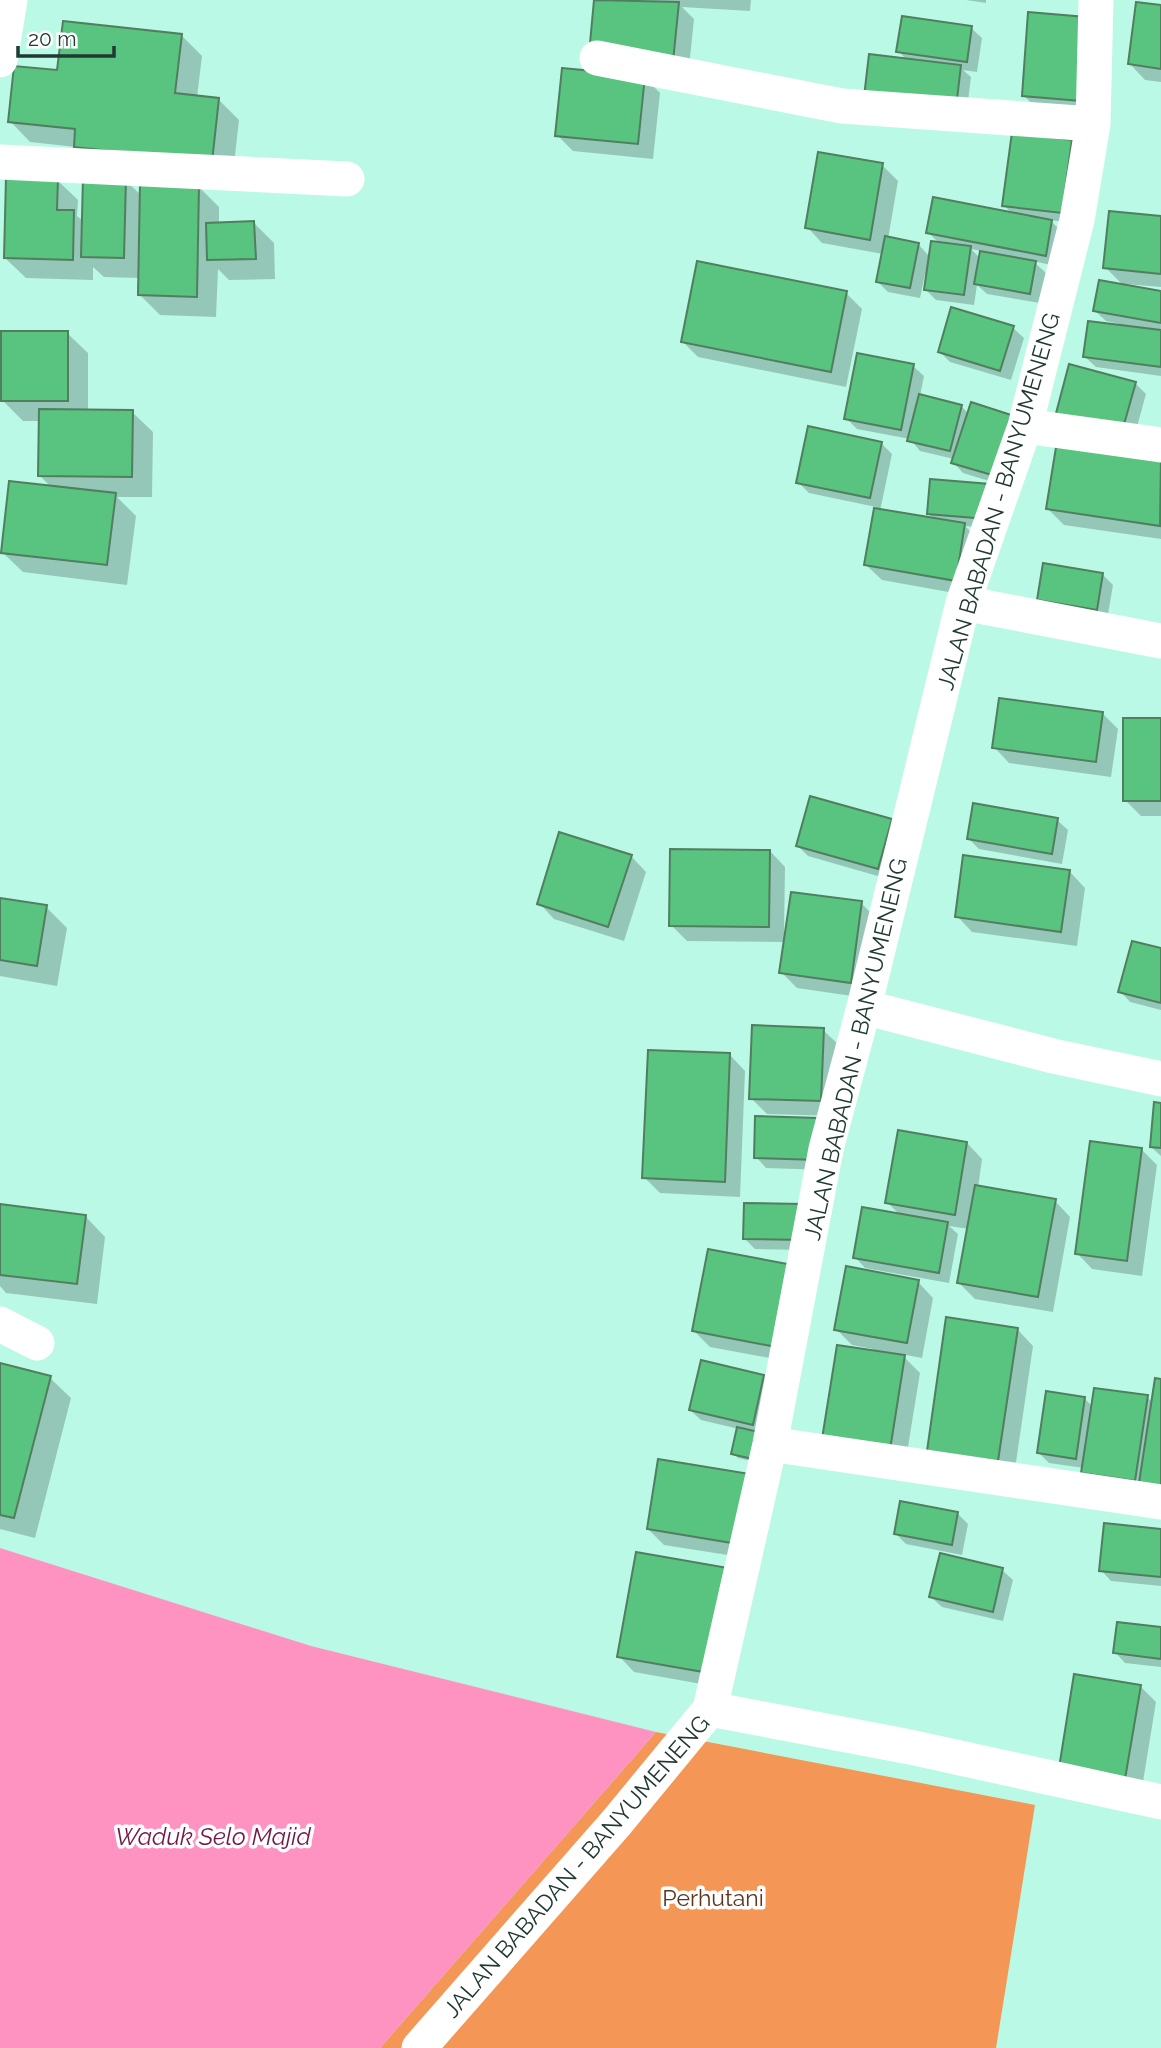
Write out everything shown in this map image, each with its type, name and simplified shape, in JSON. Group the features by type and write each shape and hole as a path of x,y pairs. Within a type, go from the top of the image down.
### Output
{"street":[{"path":"0,60 10,0"},
{"name":"JALAN BABADAN - BANYUMENENG","path":"419,2048 617,1822 710,1709 770,1444 826,1149 864,1007 963,603 1025,426 1077,220 1093,124 1096,0"},
{"path":"597,58 842,106 1093,124"},
{"path":"0,162 347,179"},
{"path":"1025,426 1161,445"},
{"path":"963,603 1161,641"},
{"path":"864,1007 1053,1056 1161,1079"},
{"path":"0,1324 37,1343"},
{"path":"770,1444 1161,1502"},
{"path":"710,1709 910,1746 1161,1802"}],"green space":[{"name":"Perhutani","path":"656,1732 1035,1805 996,2048 380,2048"}],"water":[{"name":"Waduk Selo Majid","path":"0,1548 311,1646 656,1732 380,2048 0,2048"}],"building":[{"path":"594,0 679,2 673,62 589,54"},
{"path":"1136,2 1161,5 1161,69 1128,64"},
{"path":"1028,12 1086,17 1081,101 1022,96"},
{"path":"902,16 972,26 967,62 896,52"},
{"path":"63,21 182,34 175,93 219,98 212,162 74,147 75,129 8,122 14,66 57,70"},
{"path":"869,54 961,65 956,108 864,97"},
{"path":"562,68 645,76 638,144 555,136"},
{"path":"1012,132 1072,140 1062,213 1002,206"},
{"path":"818,152 883,163 870,240 805,228"},
{"path":"6,177 58,178 57,210 74,210 73,260 4,258"},
{"path":"83,177 126,178 124,258 81,257"},
{"path":"140,184 199,185 197,297 138,295"},
{"path":"933,197 1052,220 1046,256 926,233"},
{"path":"1109,211 1161,216 1161,274 1103,268"},
{"path":"254,221 256,259 207,260 206,223"},
{"path":"885,236 919,243 910,288 876,282"},
{"path":"931,241 971,246 964,295 924,290"},
{"path":"980,251 1036,261 1030,294 974,284"},
{"path":"697,261 847,291 831,372 681,342"},
{"path":"1099,280 1161,291 1161,323 1093,311"},
{"path":"951,307 1014,326 1000,371 938,352"},
{"path":"1088,321 1161,330 1161,367 1083,357"},
{"path":"1,331 68,331 68,401 1,401"},
{"path":"857,353 914,364 901,430 844,419"},
{"path":"1069,364 1136,382 1121,435 1055,417"},
{"path":"919,394 962,405 950,451 907,441"},
{"path":"971,402 1011,415 992,475 951,463"},
{"path":"39,409 133,410 132,477 38,476"},
{"path":"808,426 882,442 870,498 796,483"},
{"path":"1057,441 1161,456 1160,526 1046,509"},
{"path":"930,479 990,484 987,519 927,514"},
{"path":"9,481 116,493 107,565 1,553"},
{"path":"874,508 965,523 956,581 864,565"},
{"path":"1043,563 1103,573 1097,610 1037,600"},
{"path":"999,698 1103,712 1096,762 992,748"},
{"path":"1123,718 1161,718 1161,801 1123,801"},
{"path":"810,796 892,819 878,869 796,846"},
{"path":"973,803 1058,818 1052,854 967,839"},
{"path":"559,832 632,855 608,927 537,904"},
{"path":"670,849 770,850 769,927 669,926"},
{"path":"963,855 1070,870 1061,932 955,917"},
{"path":"791,892 862,901 851,983 779,973"},
{"path":"0,898 47,905 37,966 0,960"},
{"path":"1132,941 1161,948 1161,1003 1118,992"},
{"path":"752,1025 824,1028 821,1101 749,1099"},
{"path":"648,1050 730,1053 725,1182 642,1178"},
{"path":"1154,1102 1161,1103 1161,1148 1150,1147"},
{"path":"755,1116 819,1118 818,1160 754,1158"},
{"path":"898,1130 967,1142 955,1215 885,1203"},
{"path":"1090,1141 1142,1148 1127,1261 1075,1254"},
{"path":"975,1185 1056,1199 1038,1297 957,1283"},
{"path":"744,1203 802,1204 802,1240 743,1239"},
{"path":"0,1204 86,1215 77,1284 0,1275"},
{"path":"862,1207 948,1222 939,1273 853,1258"},
{"path":"708,1249 793,1265 776,1347 692,1331"},
{"path":"846,1266 919,1280 907,1343 834,1330"},
{"path":"946,1317 1018,1328 998,1461 927,1451"},
{"path":"837,1345 905,1355 890,1450 822,1439"},
{"path":"701,1360 764,1375 753,1425 689,1410"},
{"path":"0,1363 51,1376 14,1518 0,1515"},
{"path":"1155,1378 1161,1379 1161,1486 1139,1483"},
{"path":"1094,1388 1148,1395 1135,1481 1081,1473"},
{"path":"1046,1391 1085,1397 1076,1459 1037,1453"},
{"path":"737,1427 767,1434 761,1461 731,1454"},
{"path":"658,1459 756,1475 744,1545 647,1529"},
{"path":"900,1501 958,1512 952,1545 894,1534"},
{"path":"1104,1523 1161,1529 1161,1577 1099,1571"},
{"path":"636,1552 728,1568 709,1673 617,1657"},
{"path":"940,1553 1003,1568 993,1612 929,1597"},
{"path":"1117,1622 1161,1627 1161,1659 1113,1653"},
{"path":"1074,1674 1141,1685 1125,1779 1059,1768"}]}
